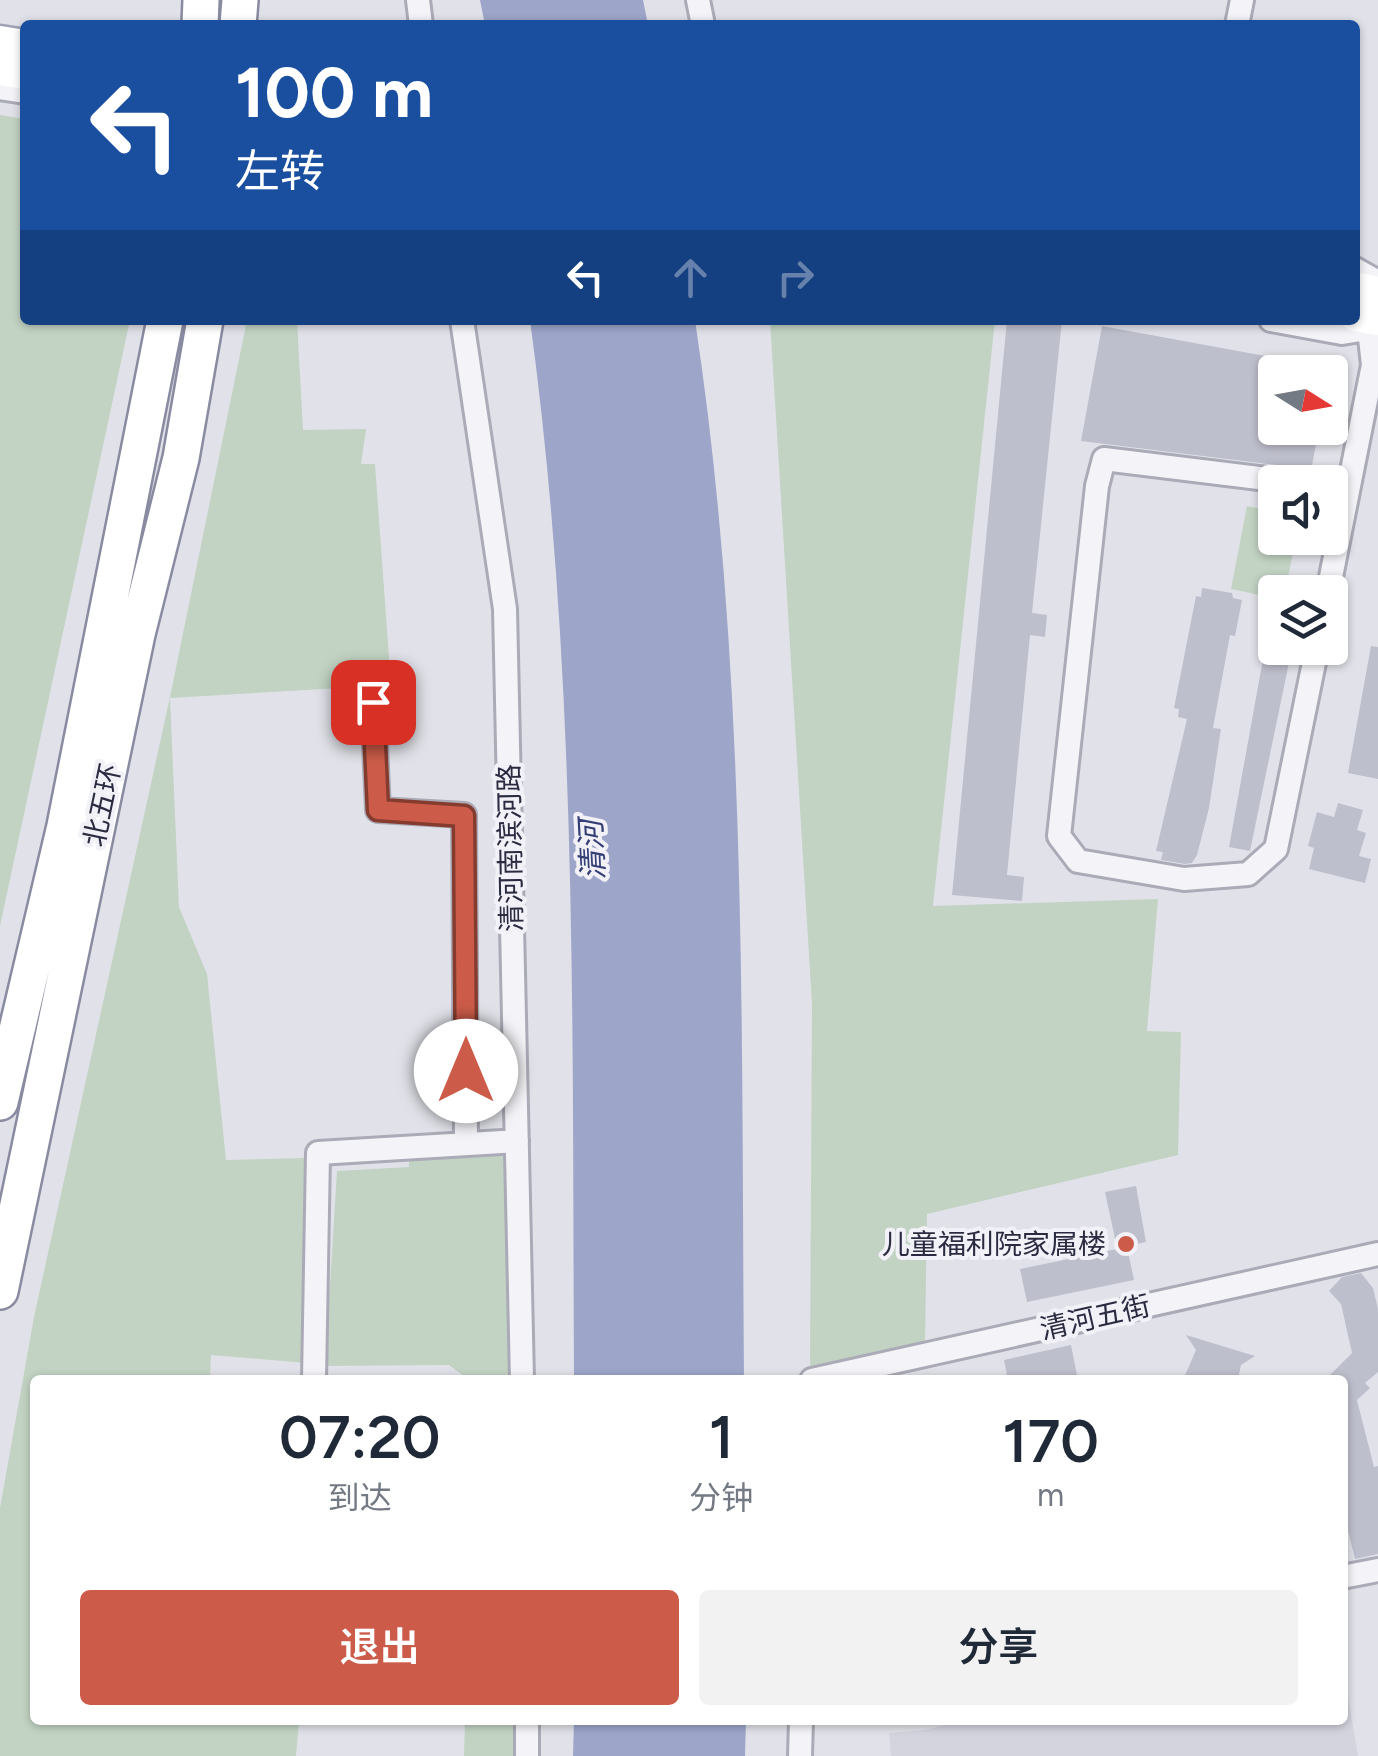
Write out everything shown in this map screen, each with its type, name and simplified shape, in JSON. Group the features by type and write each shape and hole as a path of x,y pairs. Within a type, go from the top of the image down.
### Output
{"highway":[{"name":"北五环","path":"0,1102 65,826 165,325"},
{"name":"北五环","path":"0,1291 133,654 181,458 203,325"}],"street":[{"path":"1301,325 1342,332 1370,323 1373,366 1346,465"},
{"name":"清河南滨河路","path":"463,325 505,610 522,1375"},
{"path":"1258,478 1104,459 1059,836 1078,861 1184,879 1248,874 1276,849 1313,665"},
{"path":"373,702 378,810 464,816 466,1144"},
{"path":"314,1375 318,1154 517,1140"},
{"name":"清河五街","path":"834,1375 1378,1254"},
{"path":"1348,1577 1378,1570"},
{"path":"527,1725 527,1756"},
{"path":"800,1725 800,1756"}],"shaded area":[{"path":"1348,1696 1358,1756 891,1756 889,1733 945,1725 1348,1725"}],"green space":[{"path":"0,115 20,118 20,325 129,325 0,926"},
{"path":"246,325 297,325 303,430 366,429 361,464 375,464 391,685 170,698 179,907 207,974 226,1160 305,1158 306,1363 211,1355 210,1375 30,1375 30,1725 299,1725 296,1756 0,1756 0,1508 34,1317 170,697"},
{"path":"770,325 994,325 933,906 1158,899 1147,1031 1181,1032 1178,1155 927,1214 925,1342 810,1366 812,1004"},
{"path":"1247,506 1258,508 1258,555 1293,555 1288,575 1258,575 1258,595 1231,589"},
{"path":"507,1152 513,1375 462,1375 449,1365 325,1366 337,1171 409,1167 409,1157"},
{"path":"465,1725 514,1725 514,1756 464,1756"}],"water":[{"path":"480,0 643,0 647,20 484,20"},
{"name":"清河","path":"531,325 696,325 725,584 733,716 741,982 744,1375 574,1375 569,849 557,584"},
{"path":"574,1725 746,1725 745,1756 573,1756"}],"building":[{"path":"1007,325 1061,325 1032,613 1047,615 1045,637 1030,635 1007,875 1024,877 1022,901 952,895"},
{"path":"1102,326 1260,355 1258,445 1316,445 1312,465 1277,465 1081,441"},
{"path":"1202,588 1232,593 1233,598 1242,600 1235,636 1230,635 1213,728 1221,729 1209,808 1197,855 1192,863 1185,864 1161,860 1163,852 1156,851 1187,719 1178,717 1179,709 1174,708 1196,596 1201,597"},
{"path":"1371,646 1378,647 1378,779 1348,773"},
{"path":"1262,665 1288,665 1250,851 1229,847"},
{"path":"1338,803 1363,810 1357,830 1366,833 1359,856 1371,859 1365,883 1309,869 1314,848 1308,846 1317,812 1334,817"},
{"path":"1136,1186 1146,1242 1117,1248 1105,1192"},
{"name":"儿童福利院家属楼","path":"1127,1247 1134,1280 1027,1302 1020,1269"},
{"path":"1361,1273 1373,1288 1378,1309 1378,1372 1365,1383 1370,1388 1357,1400 1374,1467 1378,1466 1378,1554 1355,1559 1348,1531 1348,1375 1330,1375 1352,1353 1341,1304 1329,1291 1342,1277"},
{"path":"1186,1335 1255,1356 1241,1365 1239,1375 1185,1375 1196,1350"},
{"path":"1071,1345 1077,1375 1007,1375 1004,1360"}],"place":[{"name":"儿童福利院家属楼","path":"1126,1244"}],"route":[{"path":"373,702 378,810 464,816 466,1071"}]}
